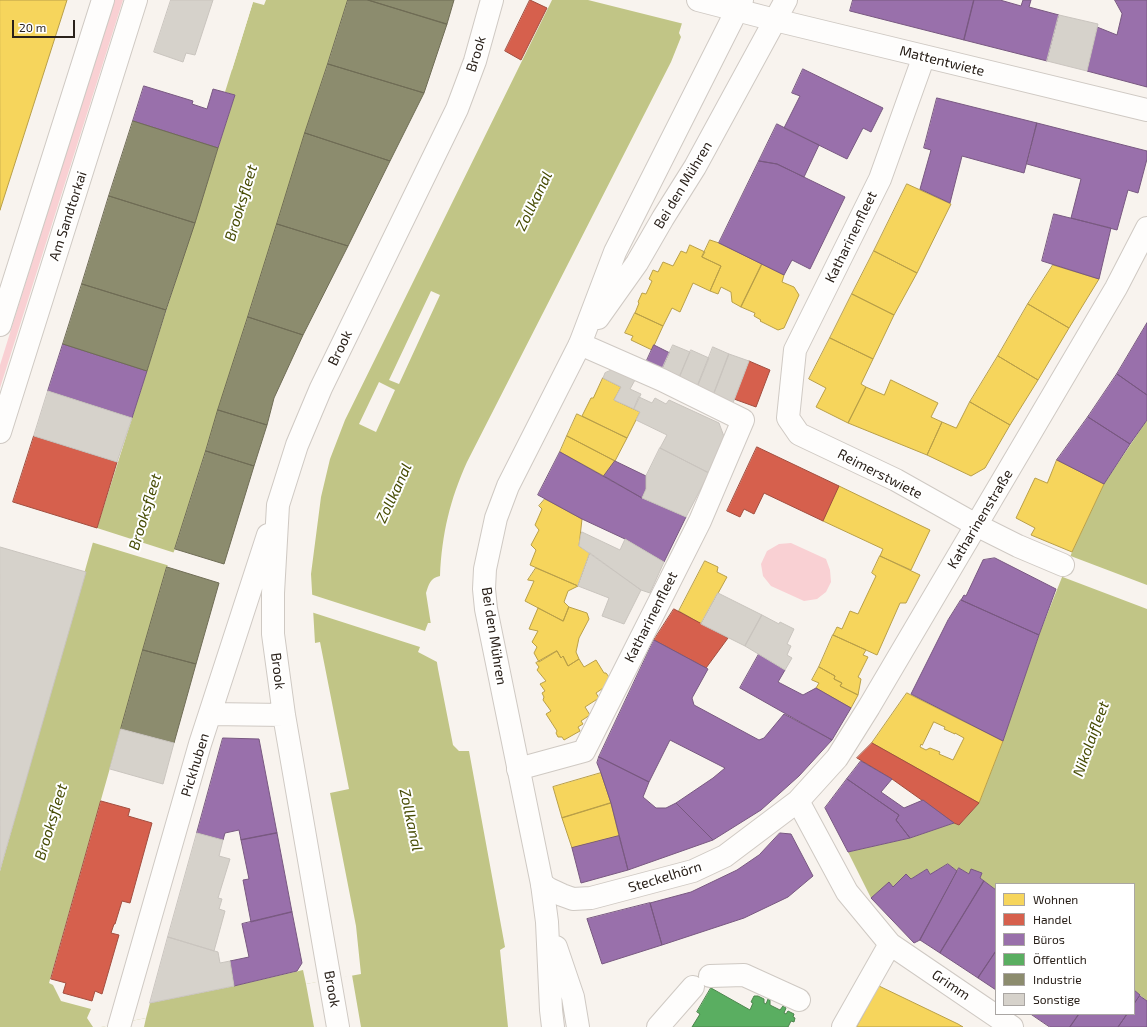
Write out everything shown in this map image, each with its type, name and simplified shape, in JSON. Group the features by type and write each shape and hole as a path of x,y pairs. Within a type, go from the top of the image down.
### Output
{"street":[{"path":"0,325 103,0"},
{"name":"Am Sandtorkai","path":"0,432 136,0"},
{"name":"Brook","path":"338,1027 284,715 273,634 273,593 278,505 297,445 321,388 457,109 474,60 492,0"},
{"name":"Mattentwiete","path":"698,0 740,5 775,20 1147,110"},
{"name":"Bei den Mühren","path":"580,344 637,263 663,218 695,168 786,0"},
{"name":"Bei den Mühren","path":"547,922 542,884 486,610 484,589 485,569 496,518 508,486 580,344 615,252 740,5"},
{"name":"Katharinenfleet","path":"788,418 795,350 880,179 924,56"},
{"name":"Katharinenstraße","path":"798,801 837,758 869,707 1116,288 1147,228"},
{"name":"Katharinenfleet","path":"518,769 584,751 700,521 743,420 662,380 580,344"},
{"name":"Reimerstwiete","path":"788,418 799,434 896,480 976,525 1018,546 1063,565"},
{"name":"Pickhuben","path":"119,1025 198,751 278,505"},
{"path":"210,714 284,715"},
{"name":"Steckelhörn","path":"542,884 562,896 573,899 591,898 693,871 725,856 798,801"},
{"name":"Grimm","path":"798,801 847,892 890,944 1012,1027"},
{"path":"547,922 553,1027"},
{"path":"547,922 573,996 578,1027"},
{"path":"843,1027 890,944"},
{"path":"658,1027 701,982 744,974 800,1000"}],"shaded area":[{"path":"114,0 123,0 0,388 0,365"},
{"path":"791,543 826,559 830,570 831,582 826,592 817,599 804,601 771,586 763,576 761,564 767,551 779,544"}],"water":[{"name":"Brooksfleet","path":"266,0 348,0 175,549 167,567 49,983 53,985 61,1001 91,1009 87,1018 93,1027 0,1027 0,871 97,528 235,95 225,92 253,2 264,5"},
{"name":"Zollkanal","path":"552,0 689,0 679,33 681,37 671,62 467,462 456,490 448,517 440,576 432,580 426,593 438,669 453,745 459,751 469,751 505,947 500,950 508,1027 101,1027 146,1018 150,1003 303,970 306,984 361,974 356,926 330,793 349,789 320,642 315,643 311,574 321,497 330,459 345,420"},
{"name":"Nikolaifleet","path":"1147,420 1147,1001 1135,991 1135,883 995,883 995,889 980,878 982,873 971,870 969,874 959,868 957,871 948,864 930,874 927,869 911,879 906,874 893,887 889,883 871,898 848,852 910,838 954,823 959,825 979,803 1003,741 1039,635 1072,552 1104,484"}],"pier":[{"path":"588,0 691,0 684,24"},
{"path":"252,1 253,2 232,70 230,69"},
{"path":"431,291 440,295 399,384 389,380"},
{"path":"379,382 395,390 376,432 359,424"},
{"path":"95,527 175,553 170,566 91,542"},
{"path":"1068,555 1147,585 1147,609 1060,576"},
{"path":"310,594 425,631 428,623 433,623 439,663 418,652 420,647 311,612"},
{"path":"352,975 361,1027 314,1027 306,984"},
{"path":"146,1018 144,1027 101,1027"}],"building: Wohnen":[{"path":"0,0 67,0 0,210"},
{"path":"907,184 951,204 917,273 874,251"},
{"path":"710,240 762,264 741,307 732,302 731,292 721,287 718,294 710,291 721,266 702,257"},
{"path":"690,245 705,252 702,257 721,266 710,291 693,283 680,312 672,308 663,326 635,313 642,293 646,294 652,281 649,279 653,270 658,272 663,262 673,266 681,251 686,253"},
{"path":"874,251 917,273 894,315 852,294"},
{"path":"762,264 784,275 782,282 794,287 799,295 784,328 778,330 760,321 761,320 754,316 755,313 741,307"},
{"path":"1053,265 1099,279 1069,328 1028,304"},
{"path":"852,294 894,315 873,359 830,338"},
{"path":"1028,304 1069,328 1038,380 998,356"},
{"path":"635,313 663,326 652,350 631,340 633,336 625,333"},
{"path":"830,338 873,359 861,384 866,387 848,423 816,407 826,388 809,379"},
{"path":"998,356 1038,380 1010,425 970,402"},
{"path":"603,378 621,387 614,400 640,412 627,438 582,416"},
{"path":"891,380 938,403 931,417 942,422 927,455 848,423 866,387 884,395"},
{"path":"970,402 1010,425 985,468 971,476 927,455 942,422 956,428"},
{"path":"577,414 627,438 615,461 567,436"},
{"path":"567,436 615,461 604,476 560,452"},
{"path":"1057,460 1104,484 1072,552 1031,535 1035,528 1016,518 1035,478 1047,483"},
{"path":"839,486 930,530 911,570 880,556 883,549 823,521"},
{"path":"545,499 582,519 579,546 590,553 578,586 530,565 536,550 531,545 539,530 535,525 542,509 539,506"},
{"path":"880,556 920,575 906,603 900,603 877,655 833,635 837,627 842,629 850,611 858,614 876,576 872,573"},
{"path":"705,561 718,567 717,572 727,577 701,624 679,611"},
{"path":"536,568 578,586 568,591 564,602 569,607 563,621 525,601 534,581 528,580"},
{"path":"569,607 587,613 589,619 579,638 576,652 579,659 568,666 563,656 561,658 557,651 539,662 534,653 537,647 532,642 538,631 529,629 538,608 563,621"},
{"path":"833,635 866,650 863,655 868,657 858,677 861,679 858,695 840,686 842,683 834,679 835,676 819,667"},
{"path":"557,651 561,658 563,656 568,666 579,659 584,667 596,660 604,673 606,673 609,677 607,681 609,684 596,693 599,698 585,707 590,715 581,721 583,724 578,727 580,731 564,740 562,737 558,737 556,733 557,731 546,714 551,711 543,700 544,697 542,693 545,691 540,684 546,681 537,670 539,667 536,663"},
{"path":"819,667 835,676 834,679 842,683 840,686 858,695 851,708 816,688 819,683 812,680"},
{"path":"907,693 1003,741 979,803 872,743","holes":["934,722 945,727 944,729 964,738 953,760 930,748 926,750 920,747"]},
{"path":"601,773 611,803 562,818 553,787"},
{"path":"611,803 619,836 572,848 562,818"},
{"path":"879,986 958,1024 963,1027 857,1027"}],"building: Handel":[{"path":"530,0 547,8 521,60 505,51"},
{"path":"749,361 770,370 756,407 734,399"},
{"path":"34,436 117,462 97,528 13,502"},
{"path":"757,447 839,486 823,521 764,493 754,514 744,509 740,517 727,511"},
{"path":"674,609 728,638 706,668 654,640"},
{"path":"872,743 979,803 959,825 954,823 892,779 857,758"},
{"path":"101,801 130,809 128,816 152,823 130,903 122,901 111,933 119,935 102,994 95,991 92,1001 63,993 66,983 51,979"}],"building: Büros":[{"path":"853,0 974,0 964,40 850,11"},
{"path":"974,0 1000,0 1021,6 1023,0 1031,0 1029,7 1059,15 1047,61 964,40"},
{"path":"1115,0 1147,0 1147,87 1087,71 1097,27 1117,35 1122,14"},
{"path":"803,69 883,108 871,132 863,128 847,159 784,128 800,96 792,93"},
{"path":"144,86 193,101 192,104 207,109 213,89 235,95 218,148 133,121"},
{"path":"937,98 1037,123 1024,173 962,156 950,203 920,189 931,150 924,148"},
{"path":"1037,123 1147,151 1147,159 1138,193 1128,190 1117,230 1071,218 1081,179 1027,164"},
{"path":"777,124 819,145 804,177 777,164 759,161"},
{"path":"759,161 777,164 845,197 810,269 792,260 784,275 719,243"},
{"path":"1054,214 1111,228 1099,279 1042,261"},
{"path":"1147,323 1147,395 1117,374"},
{"path":"63,344 147,371 132,418 48,391"},
{"path":"654,345 670,353 659,376 643,369"},
{"path":"1117,374 1147,395 1147,420 1130,444 1088,417"},
{"path":"1088,417 1130,444 1104,484 1057,460"},
{"path":"560,452 642,498 686,517 664,562 625,539 582,519 538,495"},
{"path":"615,461 646,476 646,489 642,498 604,476"},
{"path":"995,558 1056,589 1039,635 961,600 964,595 966,596 983,560"},
{"path":"961,600 1039,635 1003,741 911,694 948,620"},
{"path":"654,640 708,669 692,698 694,705 759,740 764,738 784,714 832,740 799,776 761,810 713,840 676,803 725,768 670,740 649,782 599,757"},
{"path":"759,654 785,670 778,682 803,695 816,688 851,708 832,740 740,688"},
{"path":"223,738 259,739 277,833 241,840 239,830 225,833 223,840 197,833"},
{"path":"599,757 649,782 643,797 656,808 666,808 676,803 713,840 628,870 611,803 597,763"},
{"path":"861,761 892,779 881,792 904,808 923,800 954,823 910,838 896,820 899,815 847,779"},
{"path":"847,779 899,815 896,820 910,838 848,852 825,808"},
{"path":"277,833 292,912 251,922 243,880 249,879 241,840"},
{"path":"780,833 791,834 813,876 788,897 744,918 662,945 650,903 691,892 737,870 759,855"},
{"path":"619,836 628,870 581,883 572,848"},
{"path":"948,864 957,871 920,940 914,943 871,898 889,882 893,887 906,874 911,879 927,869 930,874"},
{"path":"959,868 969,874 971,869 982,873 980,878 984,881 940,953 920,940"},
{"path":"984,881 995,889 995,952 978,978 940,953"},
{"path":"650,903 662,945 602,964 587,919"},
{"path":"292,912 302,963 297,971 234,986 230,961 249,957 242,924"},
{"path":"995,952 995,989 978,978"},
{"path":"1135,991 1140,995 1135,1002"},
{"path":"1140,996 1147,1001 1147,1027 1118,1027 1126,1015 1135,1015 1135,1003"},
{"path":"1032,1015 1078,1015 1070,1027 1050,1027"},
{"path":"1078,1015 1126,1015 1118,1027 1070,1027"}],"building: Öffentlich":[{"path":"711,988 750,1010 753,1003 751,1002 754,996 764,999 764,1003 766,1004 768,999 770,1000 770,1005 780,1010 783,1006 786,1008 784,1013 786,1014 788,1011 794,1014 794,1022 791,1021 788,1027 692,1027 700,1014 697,1012"}],"building: Industrie":[{"path":"348,0 368,0 447,24 424,93 328,64"},
{"path":"368,0 454,0 447,24"},
{"path":"328,64 424,93 390,161 305,133"},
{"path":"133,121 218,148 195,223 109,196"},
{"path":"305,133 390,161 348,246 277,224"},
{"path":"109,196 195,223 166,310 82,284"},
{"path":"277,224 348,246 303,335 248,317"},
{"path":"82,284 166,310 147,371 63,344"},
{"path":"248,317 303,335 274,398 267,425 218,410"},
{"path":"218,410 267,425 254,466 206,451"},
{"path":"206,451 254,466 224,564 175,549"},
{"path":"167,567 219,583 196,664 143,650"},
{"path":"143,650 196,664 174,743 121,729"}],"building: Sonstige":[{"path":"171,0 213,0 195,55 186,53 183,62 154,52"},
{"path":"1059,15 1098,24 1087,71 1047,61"},
{"path":"673,345 690,352 677,383 659,376"},
{"path":"713,347 729,354 713,396 696,390"},
{"path":"691,350 709,358 696,390 677,383"},
{"path":"729,354 749,361 733,403 713,396"},
{"path":"612,370 635,380 630,389 641,394 634,409 614,400 621,387 603,378 605,373"},
{"path":"48,391 132,418 117,462 34,436"},
{"path":"639,397 652,403 655,398 666,404 669,400 719,423 726,442 709,473 660,448 667,435 636,420 640,412 634,409"},
{"path":"660,448 709,473 686,517 642,498 646,489 646,476"},
{"path":"582,532 620,550 625,539 664,562 650,593 641,590 579,546"},
{"path":"0,547 86,572 0,870"},
{"path":"590,553 641,590 624,624 602,616 609,598 578,586"},
{"path":"718,593 762,615 745,646 701,624"},
{"path":"762,615 779,624 780,622 794,629 787,644 791,646 787,655 792,658 785,670 745,646"},
{"path":"121,729 174,743 163,784 110,769"},
{"path":"197,833 223,840 219,856 230,859 218,898 222,899 219,909 225,911 214,951 168,937"},
{"path":"168,937 218,952 220,963 230,961 234,986 150,1003"}]}
